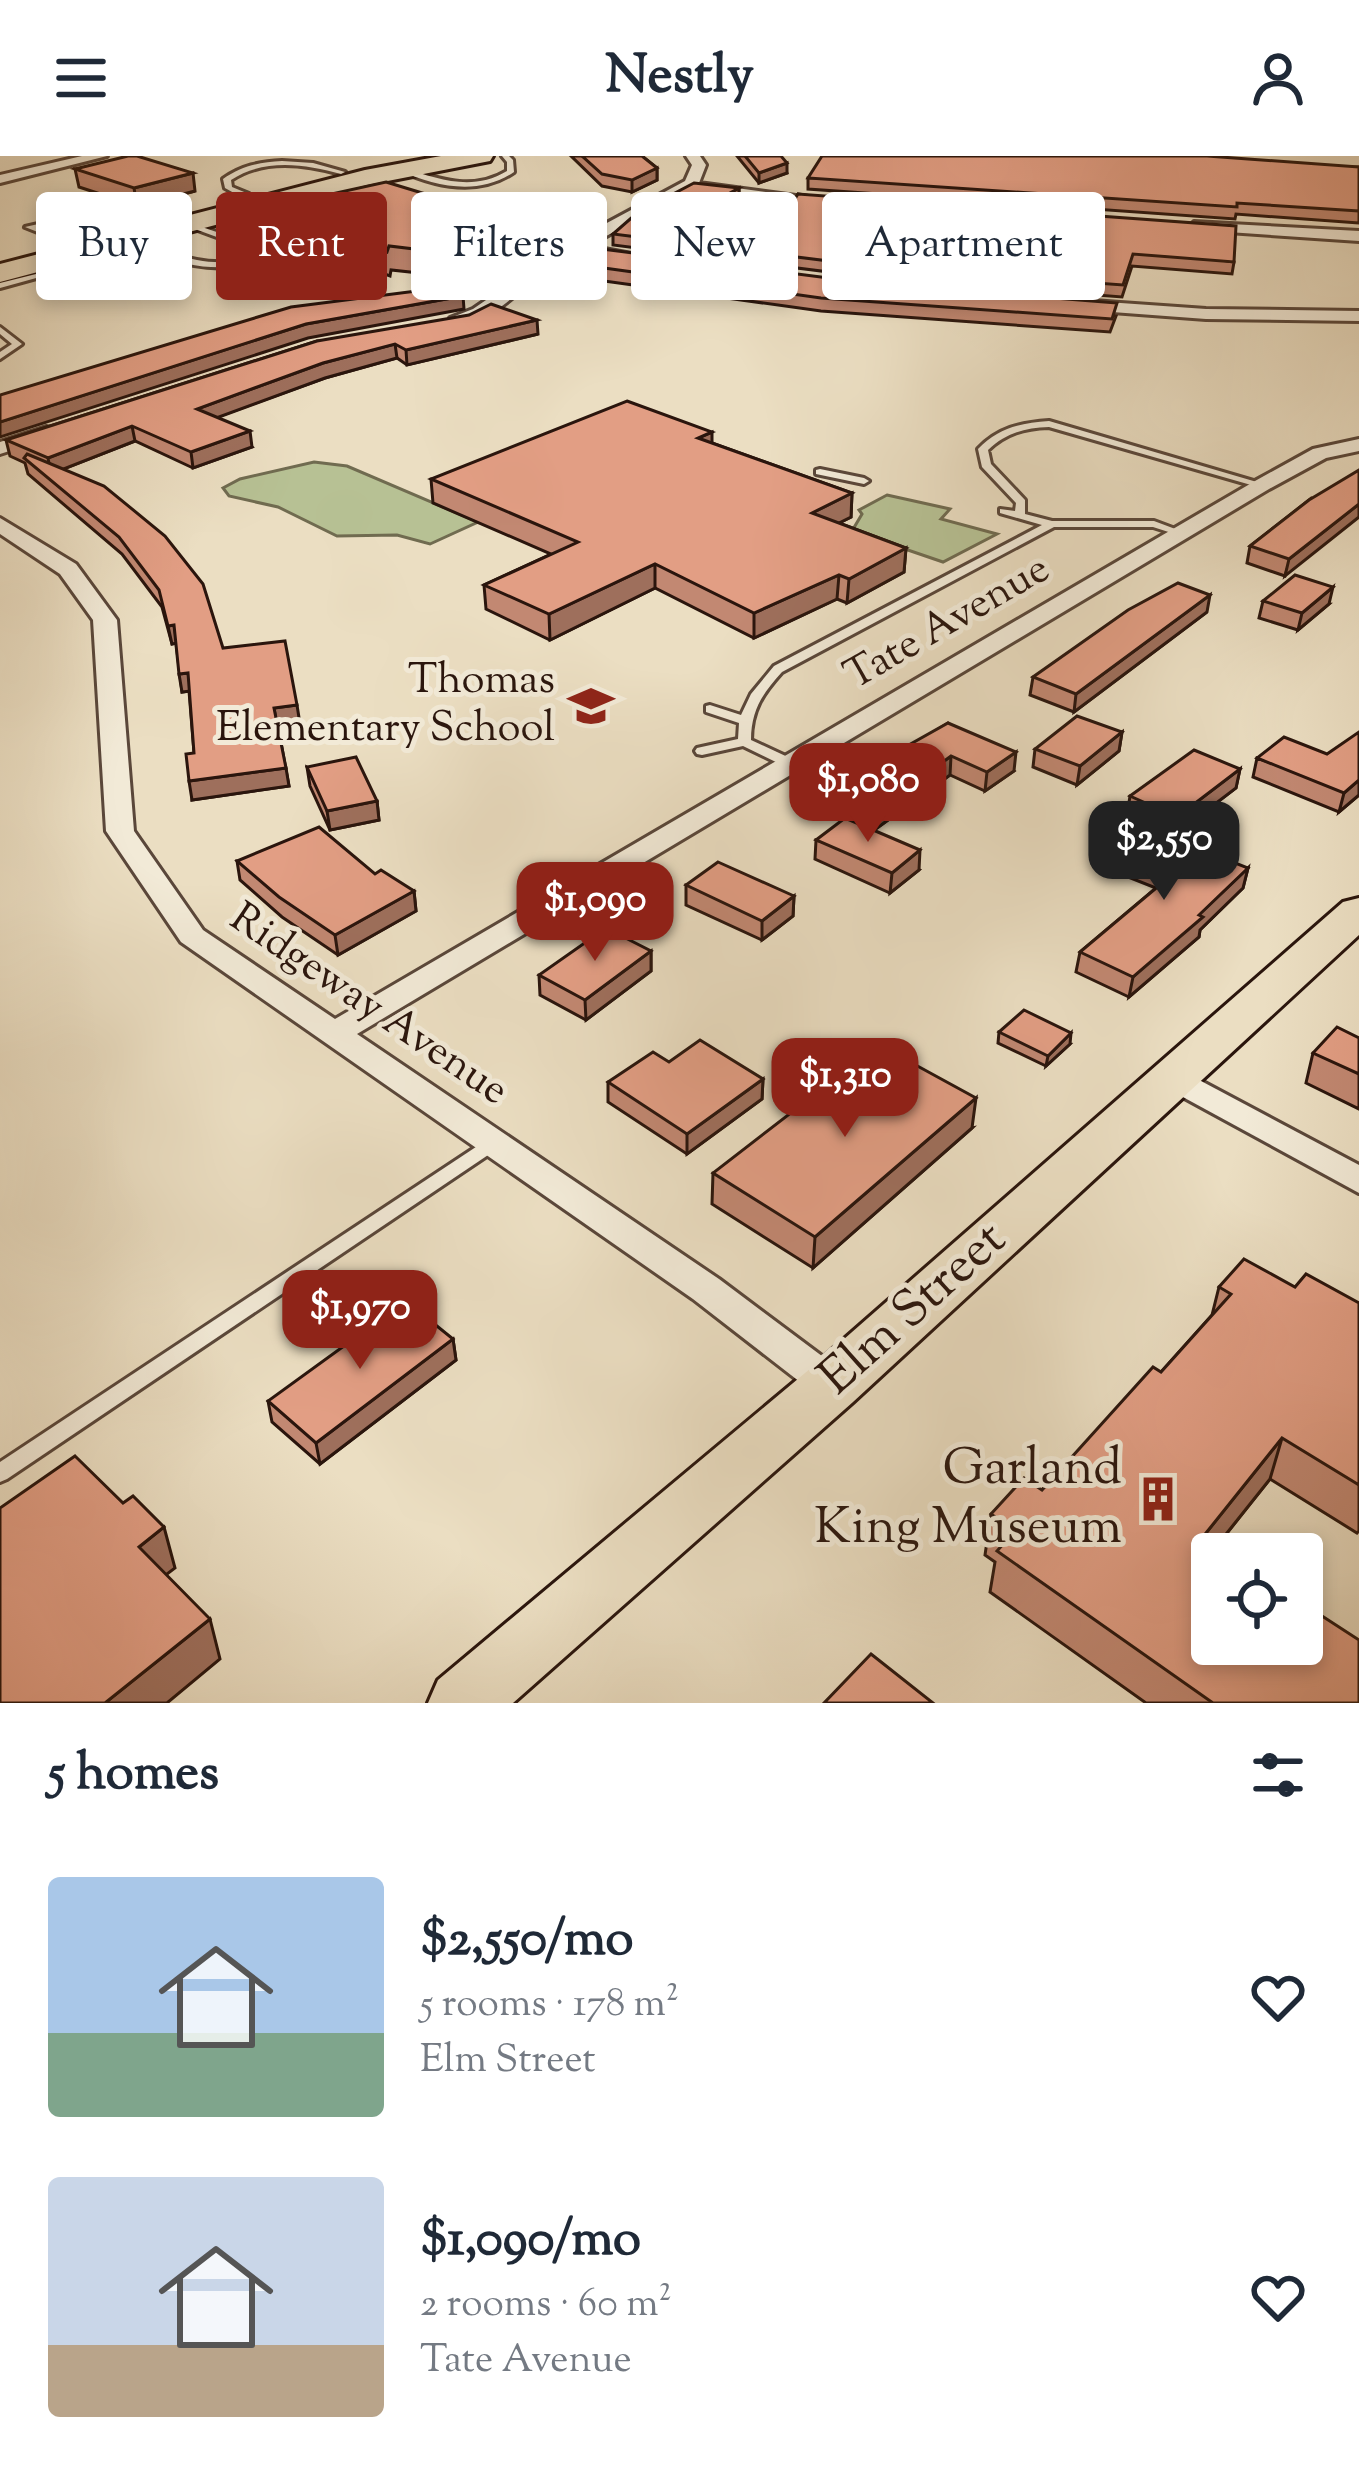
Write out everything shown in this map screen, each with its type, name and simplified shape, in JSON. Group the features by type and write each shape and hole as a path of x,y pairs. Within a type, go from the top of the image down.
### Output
{"highway":[{"path":"290,192 341,172 481,156"},
{"path":"1206,156 1359,164"},
{"path":"303,192 411,163"},
{"path":"0,260 36,254"},
{"path":"0,273 36,259"}],"main road":[{"name":"Elm Street","path":"463,1703 832,1385 1359,911"}],"street":[{"path":"0,179 100,156"},
{"path":"691,184 699,165 693,156"},
{"path":"607,229 691,184 822,200"},
{"path":"1188,229 1359,236"},
{"path":"440,326 463,321 503,300"},
{"path":"1065,304 1206,314 1359,316"},
{"path":"0,448 68,426"},
{"name":"Tate Avenue","path":"335,1033 1262,485 1320,453 1359,445"},
{"name":"Ridgeway Avenue","path":"0,524 68,568 105,620 120,831 192,936 706,1288 832,1385"},
{"path":"1171,1076 1359,1181"}],"lane":[{"path":"461,192 495,183 510,172 512,161 505,156"},
{"path":"411,163 473,187"},
{"path":"192,224 258,249 263,256 246,265 192,264"},
{"path":"0,286 36,276"},
{"path":"0,330 18,344 0,356"},
{"path":"1020,514 1022,502 986,465 983,449 998,434 1021,425 1048,424 1262,485"},
{"path":"820,472 864,482"},
{"path":"1004,511 1052,524 1154,524 1181,533"},
{"path":"745,742 743,720 752,697 778,669 1052,524"},
{"path":"710,709 743,720"},
{"path":"702,751 745,742 788,762"},
{"path":"0,1473 494,1142"}],"green space":[{"path":"314,462 347,466 478,522 430,544 397,535 337,536 278,507 229,496 223,488 240,479"},
{"path":"887,495 950,509 941,519 997,534 943,562 852,531 862,514 859,510"}],"building":[{"path":"128,156 193,173 134,188 75,169"},
{"path":"582,156 642,156 657,168 632,180 602,174"},
{"path":"745,156 781,156 787,163 759,173"},
{"path":"822,156 1207,156 1359,167 1359,211 1105,198 1105,192 1015,192 808,178"},
{"path":"386,182 419,192 411,192 411,249 389,246 387,252 387,192 340,192"},
{"path":"694,183 739,188 732,192 677,192"},
{"path":"798,194 822,196 822,260 798,257"},
{"path":"1105,216 1236,226 1234,262 1133,254 1123,285 1105,284"},
{"path":"631,218 631,236 613,234"},
{"path":"607,250 631,253 631,272 607,268"},
{"path":"798,274 822,277 821,298 798,295"},
{"path":"411,292 411,300 441,300 306,324 0,422 0,395 291,307 387,300 387,295"},
{"path":"849,300 1117,303 1112,319"},
{"path":"491,304 537,320 406,350 395,344 323,363 197,409 250,431 191,452 132,426 48,458 6,440 317,341 469,315"},
{"path":"627,401 712,432 698,438 852,493 812,513 906,548 849,579 839,575 754,613 655,564 549,614 484,585 578,542 431,479"},
{"path":"27,454 104,486 165,536 203,584 223,648 285,641 297,705 274,708 286,768 189,781 186,754 194,753 188,673 179,674 174,625 168,626 159,590 119,537 24,458"},
{"path":"1359,470 1359,504 1289,559 1250,546 1309,500"},
{"path":"1295,575 1333,587 1302,613 1263,601"},
{"path":"1178,583 1210,595 1076,694 1033,677 1128,610"},
{"path":"1077,716 1122,732 1080,766 1035,749"},
{"path":"948,723 1016,752 987,772 951,756 879,809 837,791 891,755"},
{"path":"1359,732 1359,780 1344,793 1257,758 1284,737 1327,754"},
{"path":"1194,750 1240,769 1177,817 1130,796"},
{"path":"356,757 377,801 327,811 307,767"},
{"path":"845,818 920,850 892,873 816,840"},
{"path":"319,827 375,874 381,870 414,891 335,935 237,861"},
{"path":"1154,831 1248,868 1199,915 1203,917 1133,977 1080,952 1173,874 1126,855"},
{"path":"718,862 794,896 762,921 686,885"},
{"path":"606,928 651,951 585,1000 539,975"},
{"path":"1024,1010 1071,1033 1048,1056 999,1032"},
{"path":"1337,1027 1359,1038 1359,1074 1313,1053"},
{"path":"700,1040 763,1079 687,1134 608,1082 653,1052 669,1062"},
{"path":"879,1045 976,1098 815,1237 713,1173"},
{"name":"Garland King Museum","path":"1244,1259 1295,1287 1306,1274 1359,1303 1359,1485 1282,1438 1206,1533 1191,1533 1191,1665 1323,1665 1323,1617 1359,1640 1359,1703 1213,1703 997,1551 1015,1531 991,1514 1024,1478 1042,1490 1153,1367 1161,1372 1231,1294 1219,1287"},
{"path":"406,1301 453,1339 316,1443 268,1401"},
{"path":"75,1456 123,1503 133,1496 164,1527 139,1547 210,1619 105,1703 0,1703 0,1508"},
{"path":"871,1654 933,1703 824,1703"}],"place":[{"name":"Thomas Elementary School","path":"591,706"},
{"name":"Garland King Museum","path":"1158,1499"}]}
